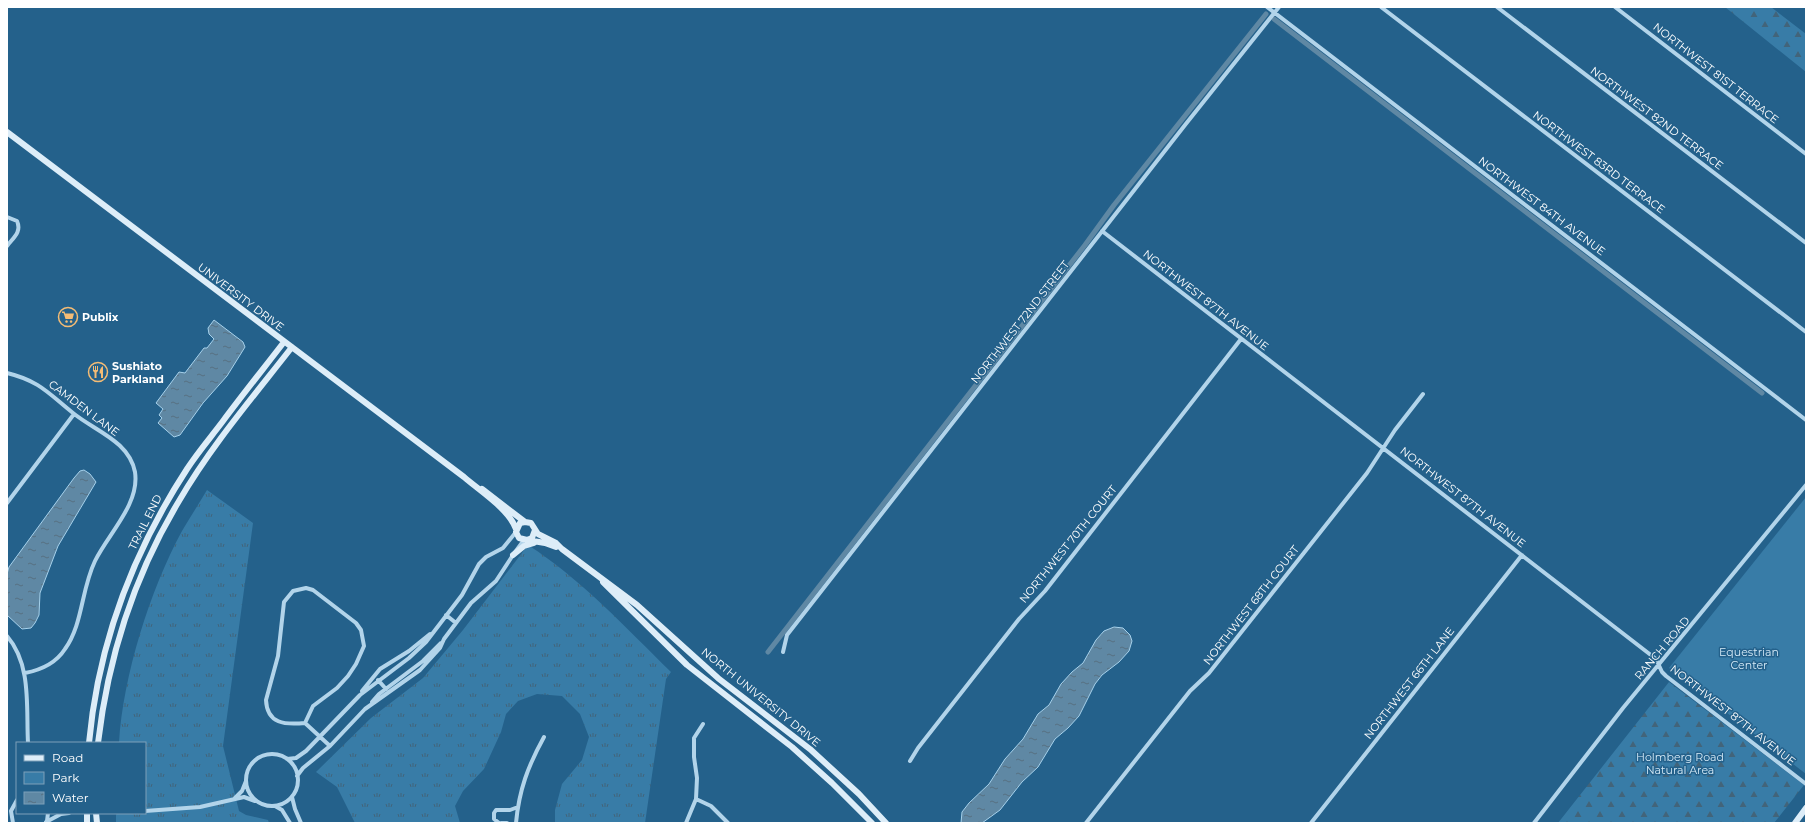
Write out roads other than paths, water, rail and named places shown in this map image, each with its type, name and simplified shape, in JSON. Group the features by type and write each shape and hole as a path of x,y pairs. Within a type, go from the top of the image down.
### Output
{"main road":[{"name":"UNIVERSITY DRIVE","path":"7,132 525,522"},
{"name":"TRAIL END","path":"89,742 91,716 107,641 123,595 146,539 188,468 284,342"},
{"name":"TRAIL END","path":"98,742 108,681 117,644 130,604 155,543 179,500 203,464 292,347"},
{"name":"UNIVERSITY DRIVE","path":"464,477 511,519 516,531"},
{"path":"525,522 533,525 535,530 541,536 556,543 562,549 551,544 519,538 516,531 520,524 525,522"},
{"path":"525,540 532,538 535,530"},
{"path":"512,555 524,546 537,542"},
{"name":"NORTH UNIVERSITY DRIVE","path":"562,549 637,605 718,678 810,749 859,794 886,823"},
{"name":"NORTH UNIVERSITY DRIVE","path":"599,578 687,665 792,747 837,787 872,823"},
{"path":"1795,823 1806,808"}],"street":[{"name":"NORTHWEST 84TH AVENUE","path":"1266,7 1806,420"},
{"name":"NORTHWEST 72ND STREET","path":"782,652 787,635 1279,7"},
{"name":"NORTHWEST 83RD TERRACE","path":"1381,7 1806,332"},
{"name":"NORTHWEST 82ND TERRACE","path":"1497,7 1806,243"},
{"name":"NORTHWEST 81ST TERRACE","path":"1615,7 1806,154"},
{"path":"7,217 17,221 19,229 7,246"},
{"name":"NORTHWEST 87TH AVENUE","path":"1102,231 1656,659 1662,672 1666,676 1806,784"},
{"name":"NORTHWEST 70TH COURT","path":"910,761 918,748 1014,625 1045,591 1241,339"},
{"name":"CAMDEN LANE","path":"7,373 19,376 49,391 74,414 98,429 122,448 128,455 135,473 132,501 107,538 94,563 83,596 75,632 70,642 64,651 48,666 38,671 25,673"},
{"name":"NORTHWEST 68TH COURT","path":"1086,823 1190,691 1212,669 1367,473 1395,430 1423,394"},
{"path":"7,503 74,414"},
{"name":"RANCH ROAD","path":"1534,823 1623,708 1806,485"},
{"path":"234,799 242,791 249,769 260,757 273,754 287,759 296,758 306,751 360,695 409,658 426,642 470,583 479,564 486,557 503,548 516,531"},
{"path":"365,709 420,670 440,648 444,640 471,603 496,581 512,555 525,540"},
{"name":"NORTHWEST 66TH LANE","path":"1311,823 1522,555"},
{"path":"304,723 313,706 337,688 348,676 356,664 364,646 361,630 356,623 312,590 306,588 293,591 284,602 278,656 266,700 267,707 270,714 279,722 285,724 304,723 330,746"},
{"path":"446,615 456,623"},
{"path":"360,695 380,669 408,651 433,631"},
{"path":"7,636 16,649 25,673 28,742"},
{"path":"146,810 200,807 244,797 268,806 284,804 292,797 297,787 298,776 303,768 330,746 365,709 386,690 423,661 444,640"},
{"path":"378,680 386,690"},
{"path":"686,823 696,799 697,778 693,746 694,738 703,724"},
{"path":"516,823 525,776 530,762 544,737"},
{"path":"287,759 294,767 298,776"},
{"path":"246,781 251,795 258,802"},
{"path":"292,797 301,823"},
{"path":"696,799 711,806 728,823"},
{"path":"13,823 10,815 12,807 16,801"},
{"path":"274,806 282,810 290,823"},
{"path":"7,810 12,807"},
{"path":"507,823 500,823 494,819 494,813 496,810 510,810 518,807"},
{"path":"46,823 60,814"},
{"path":"7,820 13,823"}],"water":[{"path":"214,320 243,342 245,347 227,376 203,403 180,435 174,437 158,423 162,418 159,415 163,409 156,403 179,372 185,373 204,348 207,348 214,339 209,334 208,328"},
{"path":"84,470 90,474 96,482 58,546 40,593 39,615 35,623 31,628 22,629 7,615 7,574 9,567 74,478 80,471"},
{"path":"1114,627 1123,628 1130,635 1132,641 1129,651 1119,662 1102,675 1095,684 1079,716 1055,739 1038,767 1022,782 1000,810 982,823 961,823 962,812 969,803 989,784 1005,759 1023,739 1038,714 1049,705 1061,684 1083,663 1096,640 1104,631"}],"waterway":[{"path":"768,652 1085,245 1114,205 1266,14"},
{"path":"1274,19 1762,393"}],"place":[{"name":"Publix","path":"68,317"},
{"name":"Sushiato Parkland","path":"98,372"}],"park label":[{"name":"Equestrian Center","path":"1749,658"},
{"name":"Holmberg Road Natural Area","path":"1680,763"}]}
